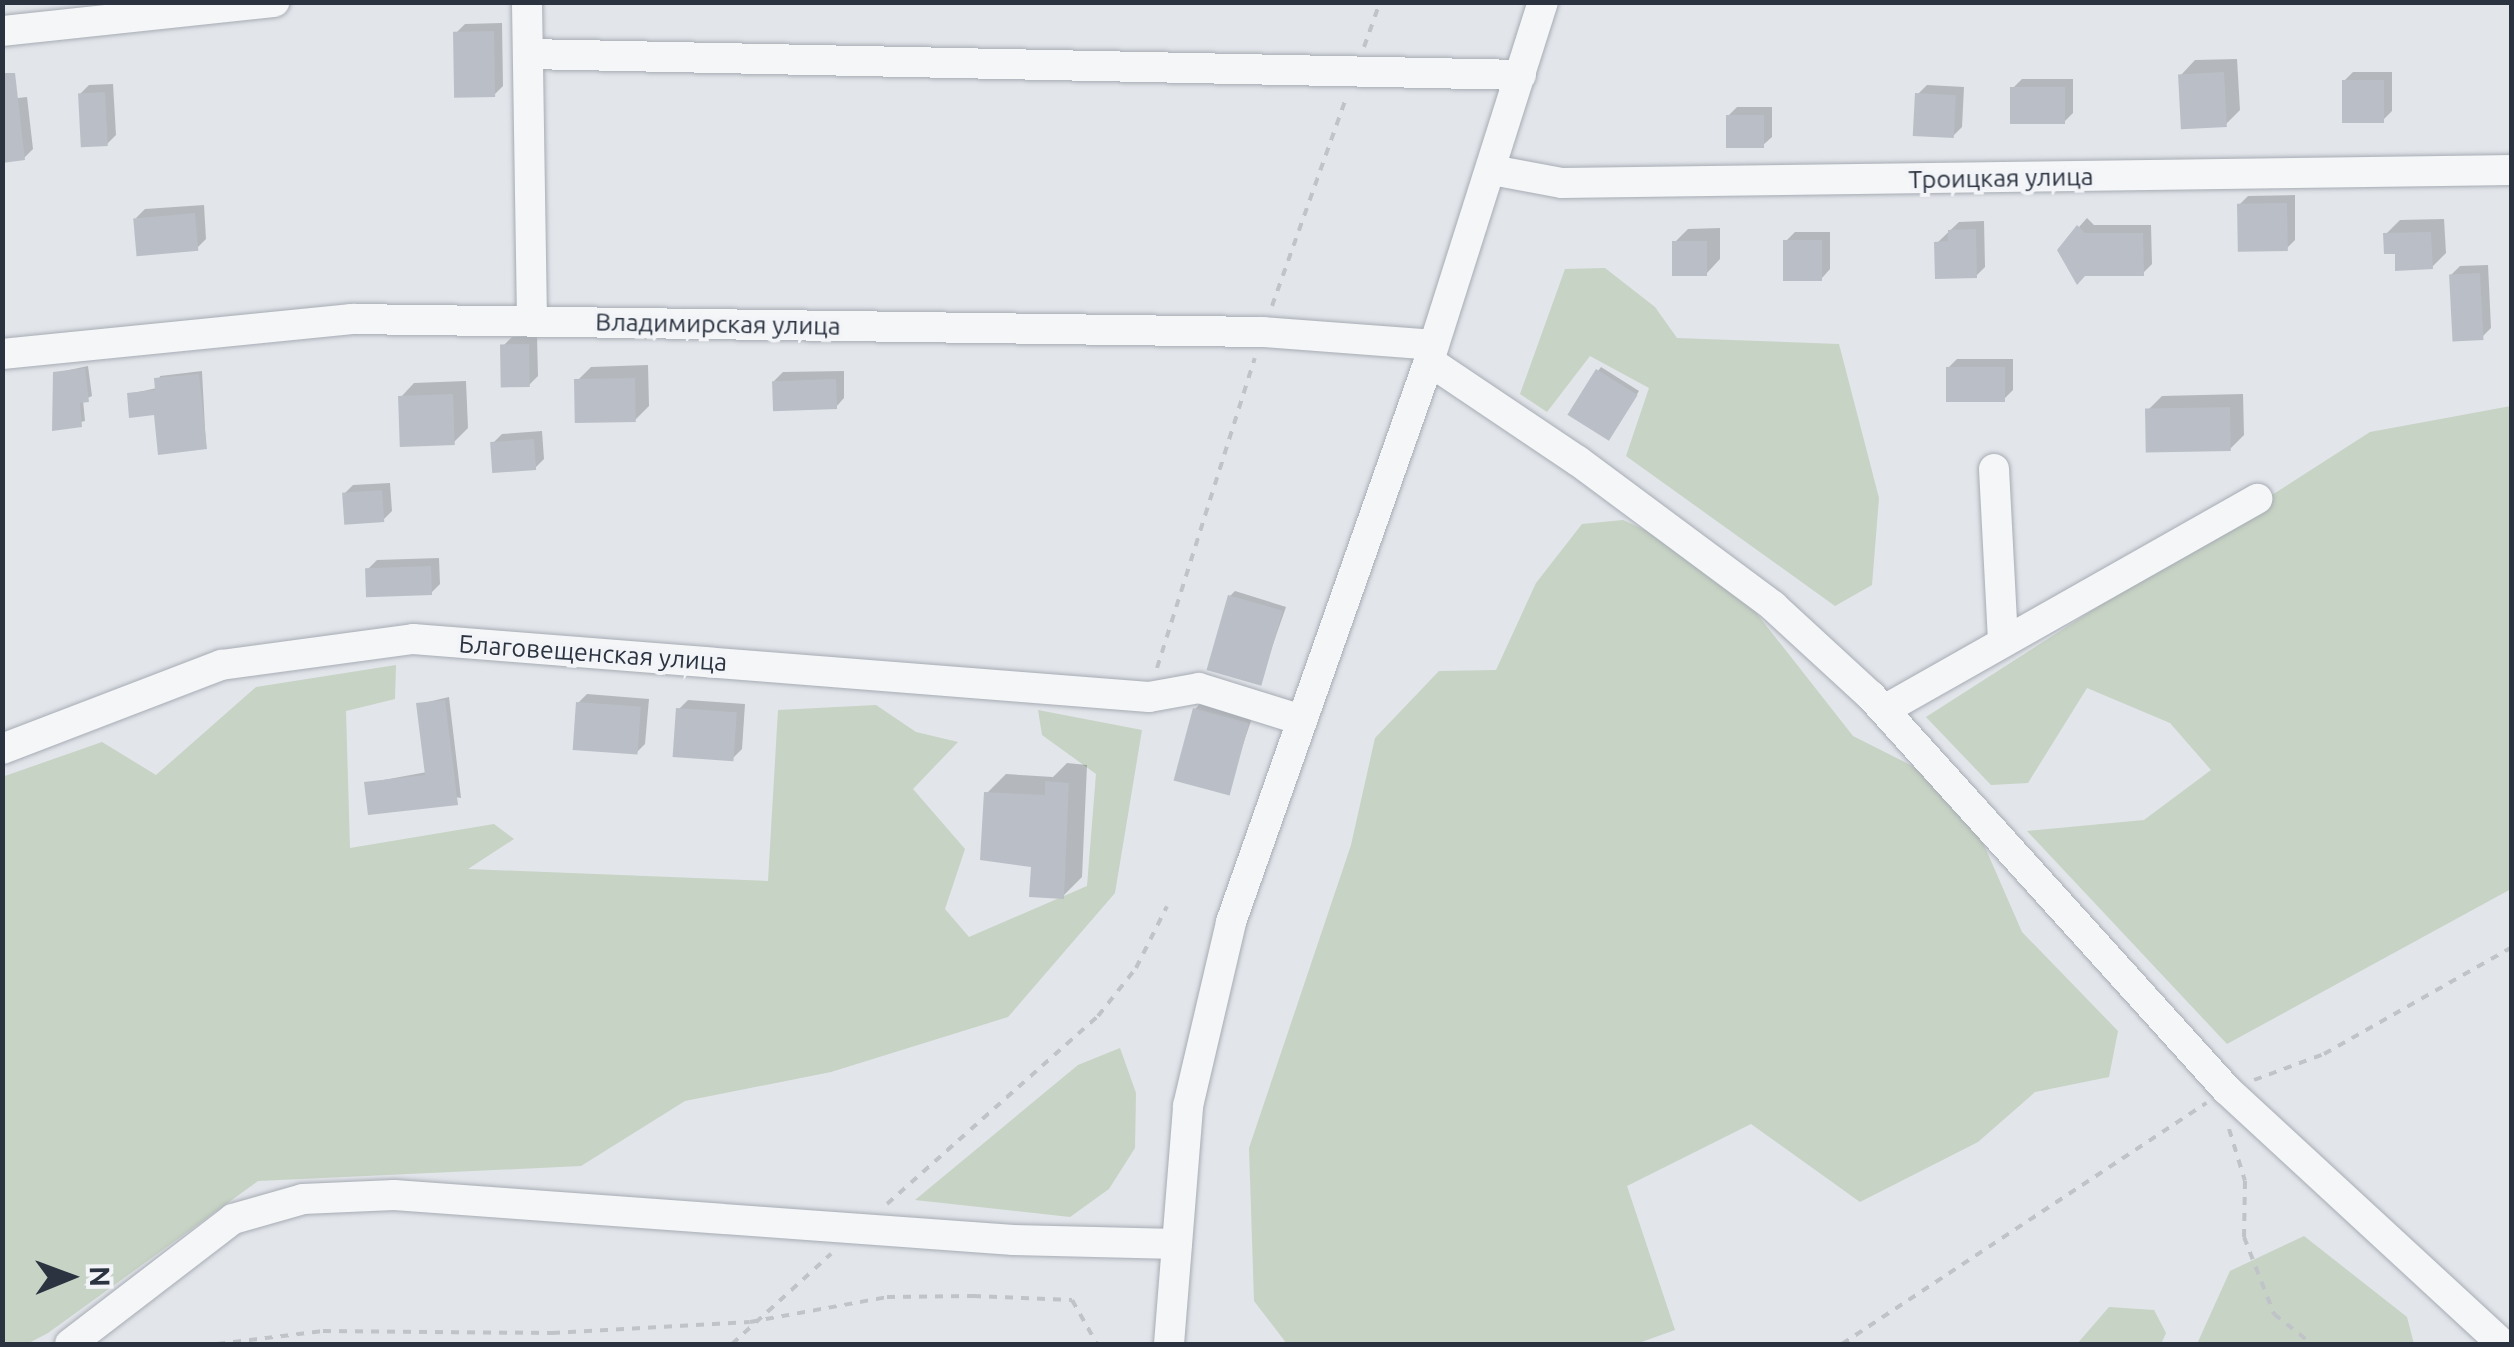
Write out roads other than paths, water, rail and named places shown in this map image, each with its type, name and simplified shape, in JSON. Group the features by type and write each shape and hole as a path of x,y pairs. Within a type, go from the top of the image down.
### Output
{"street":[{"path":"2,31 274,2"},
{"path":"527,2 532,322"},
{"path":"1169,1344 1188,1106 1231,922 1431,353 1543,2"},
{"path":"528,54 1521,75"},
{"name":"Троицкая улица","path":"1492,170 1562,183 2512,170"},
{"name":"Владимирская улица","path":"2,354 352,319 1263,332 1431,353"},
{"path":"1431,353 1773,606 1884,710 2226,1090 2502,1344"},
{"path":"1994,469 2003,642"},
{"path":"1884,710 2257,499"},
{"name":"Благовещенская улица","path":"2,749 221,665 413,639 1148,696 1200,688 1302,720"},
{"path":"70,1344 233,1219 303,1200 394,1194 861,1229 1177,1244"}]}
